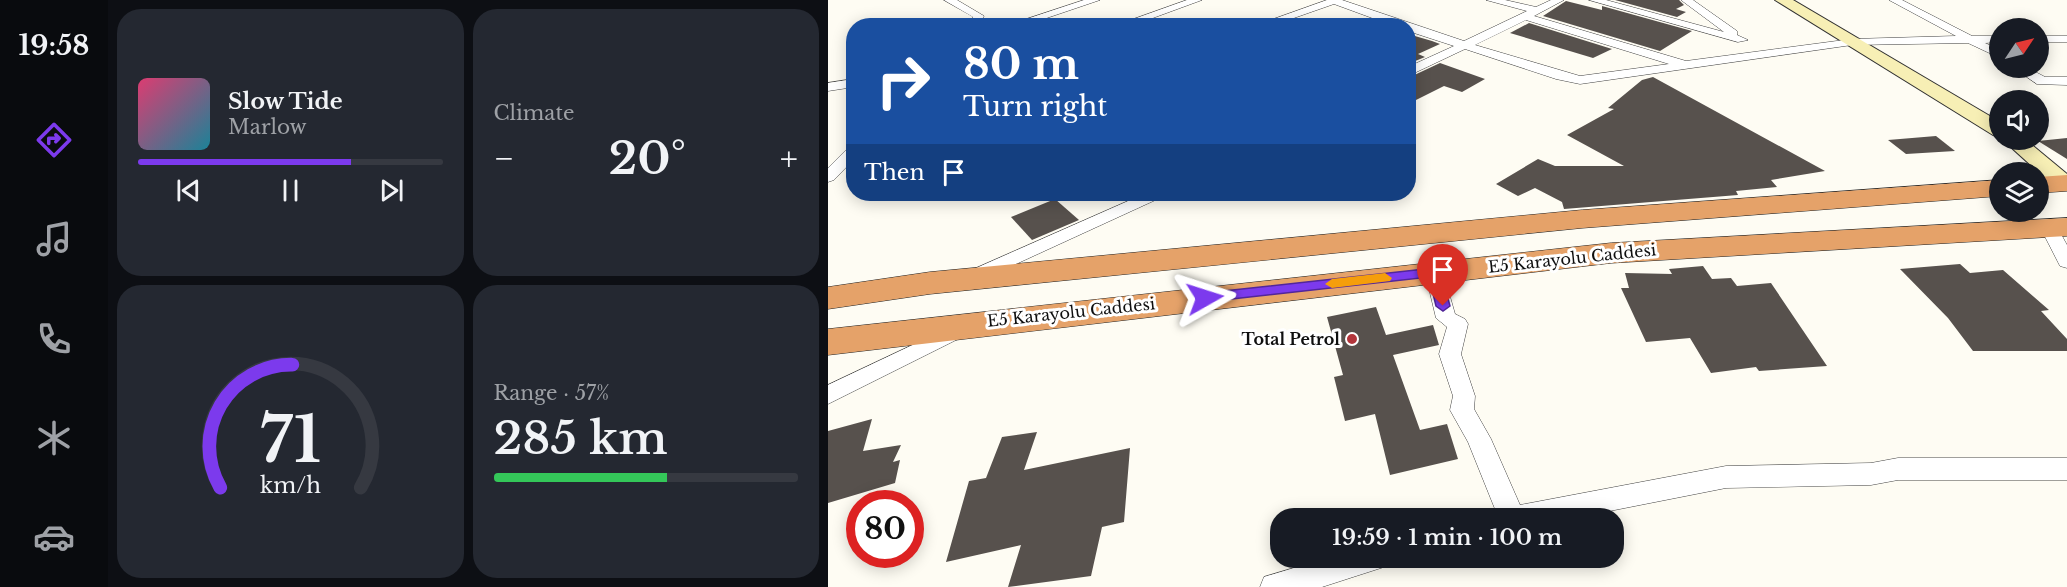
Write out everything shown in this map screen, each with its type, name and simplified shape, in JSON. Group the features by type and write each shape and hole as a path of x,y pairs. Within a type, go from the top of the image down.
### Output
{"highway":[{"path":"828,298 967,279 1582,219 1989,189"},
{"name":"E5 Karayolu Caddesi","path":"828,342 973,323 1611,252 2058,227"}],"street":[{"path":"950,0 979,16 978,18"},
{"path":"1036,18 1095,0"},
{"path":"1143,18 1197,0"},
{"path":"1267,18 1307,0"},
{"path":"1491,0 1537,10"},
{"path":"1416,68 1559,0"},
{"path":"1594,0 1742,40"},
{"path":"1686,0 1742,40 1769,55"},
{"path":"1782,0 1989,116"},
{"path":"1794,0 1989,124"},
{"path":"1893,0 1989,49"},
{"path":"1271,18 1336,1 1384,18"},
{"path":"1524,16 1689,66"},
{"path":"1416,29 1580,80 1858,41 1989,39"},
{"path":"2049,39 2067,39"},
{"path":"2037,78 2042,81 2067,81"},
{"path":"828,87 846,84"},
{"path":"2026,150 2061,180"},
{"path":"2036,150 2061,180"},
{"path":"828,157 846,153"},
{"path":"828,177 846,158"},
{"path":"967,279 1140,201"},
{"path":"2058,227 2067,262"},
{"path":"1434,272 1446,318 1458,324 1450,354 1464,396 1462,410 1479,439 1506,508"},
{"path":"828,395 973,323"},
{"path":"1563,508 1726,477 1872,474 1898,470 2067,469"},
{"path":"1274,587 1340,568"}],"building":[{"path":"1615,0 1679,0 1684,5 1676,9 1686,12 1677,17"},
{"path":"1566,1 1602,10 1602,6 1692,31 1660,51 1543,16"},
{"path":"1529,23 1612,49 1593,58 1510,33"},
{"path":"1416,36 1440,44 1418,54 1425,57 1416,61"},
{"path":"1440,63 1485,79 1462,92 1444,86 1416,100 1416,74"},
{"path":"1653,77 1825,171 1771,180 1777,187 1736,191 1738,195 1564,209 1562,202 1535,188 1518,196 1496,184 1538,159 1555,166 1624,166 1567,135 1614,109 1608,108 1642,80"},
{"path":"1936,136 1955,151 1906,154 1888,140"},
{"path":"2067,138 2067,159 2049,148 2049,140"},
{"path":"1050,201 1057,201 1079,220 1032,240 1011,217"},
{"path":"1960,264 1970,273 2003,270 2049,310 2041,311 2067,339 2067,351 1973,351 1948,318 1900,269"},
{"path":"1703,266 1712,279 1731,278 1737,286 1771,283 1827,366 1759,371 1756,367 1711,373 1690,338 1646,342 1621,288 1629,288 1625,273 1672,274 1669,269"},
{"path":"1376,307 1386,335 1433,325 1439,345 1393,355 1420,430 1447,424 1458,459 1390,475 1375,414 1345,421 1334,377 1343,375 1327,317"},
{"path":"872,419 863,451 901,445 893,462 900,460 895,483 872,490 846,490 846,498 828,503 828,431"},
{"path":"1037,432 1024,470 1130,448 1124,522 1102,527 1091,576 1008,587 1021,545 946,562 969,481 986,478 1002,437"}],"slow traffic":[{"path":"1332,284 1385,278"}],"place":[{"name":"Total Petrol","path":"1352,339"}],"route":[{"path":"1205,298 1434,272 1443,306"}]}
